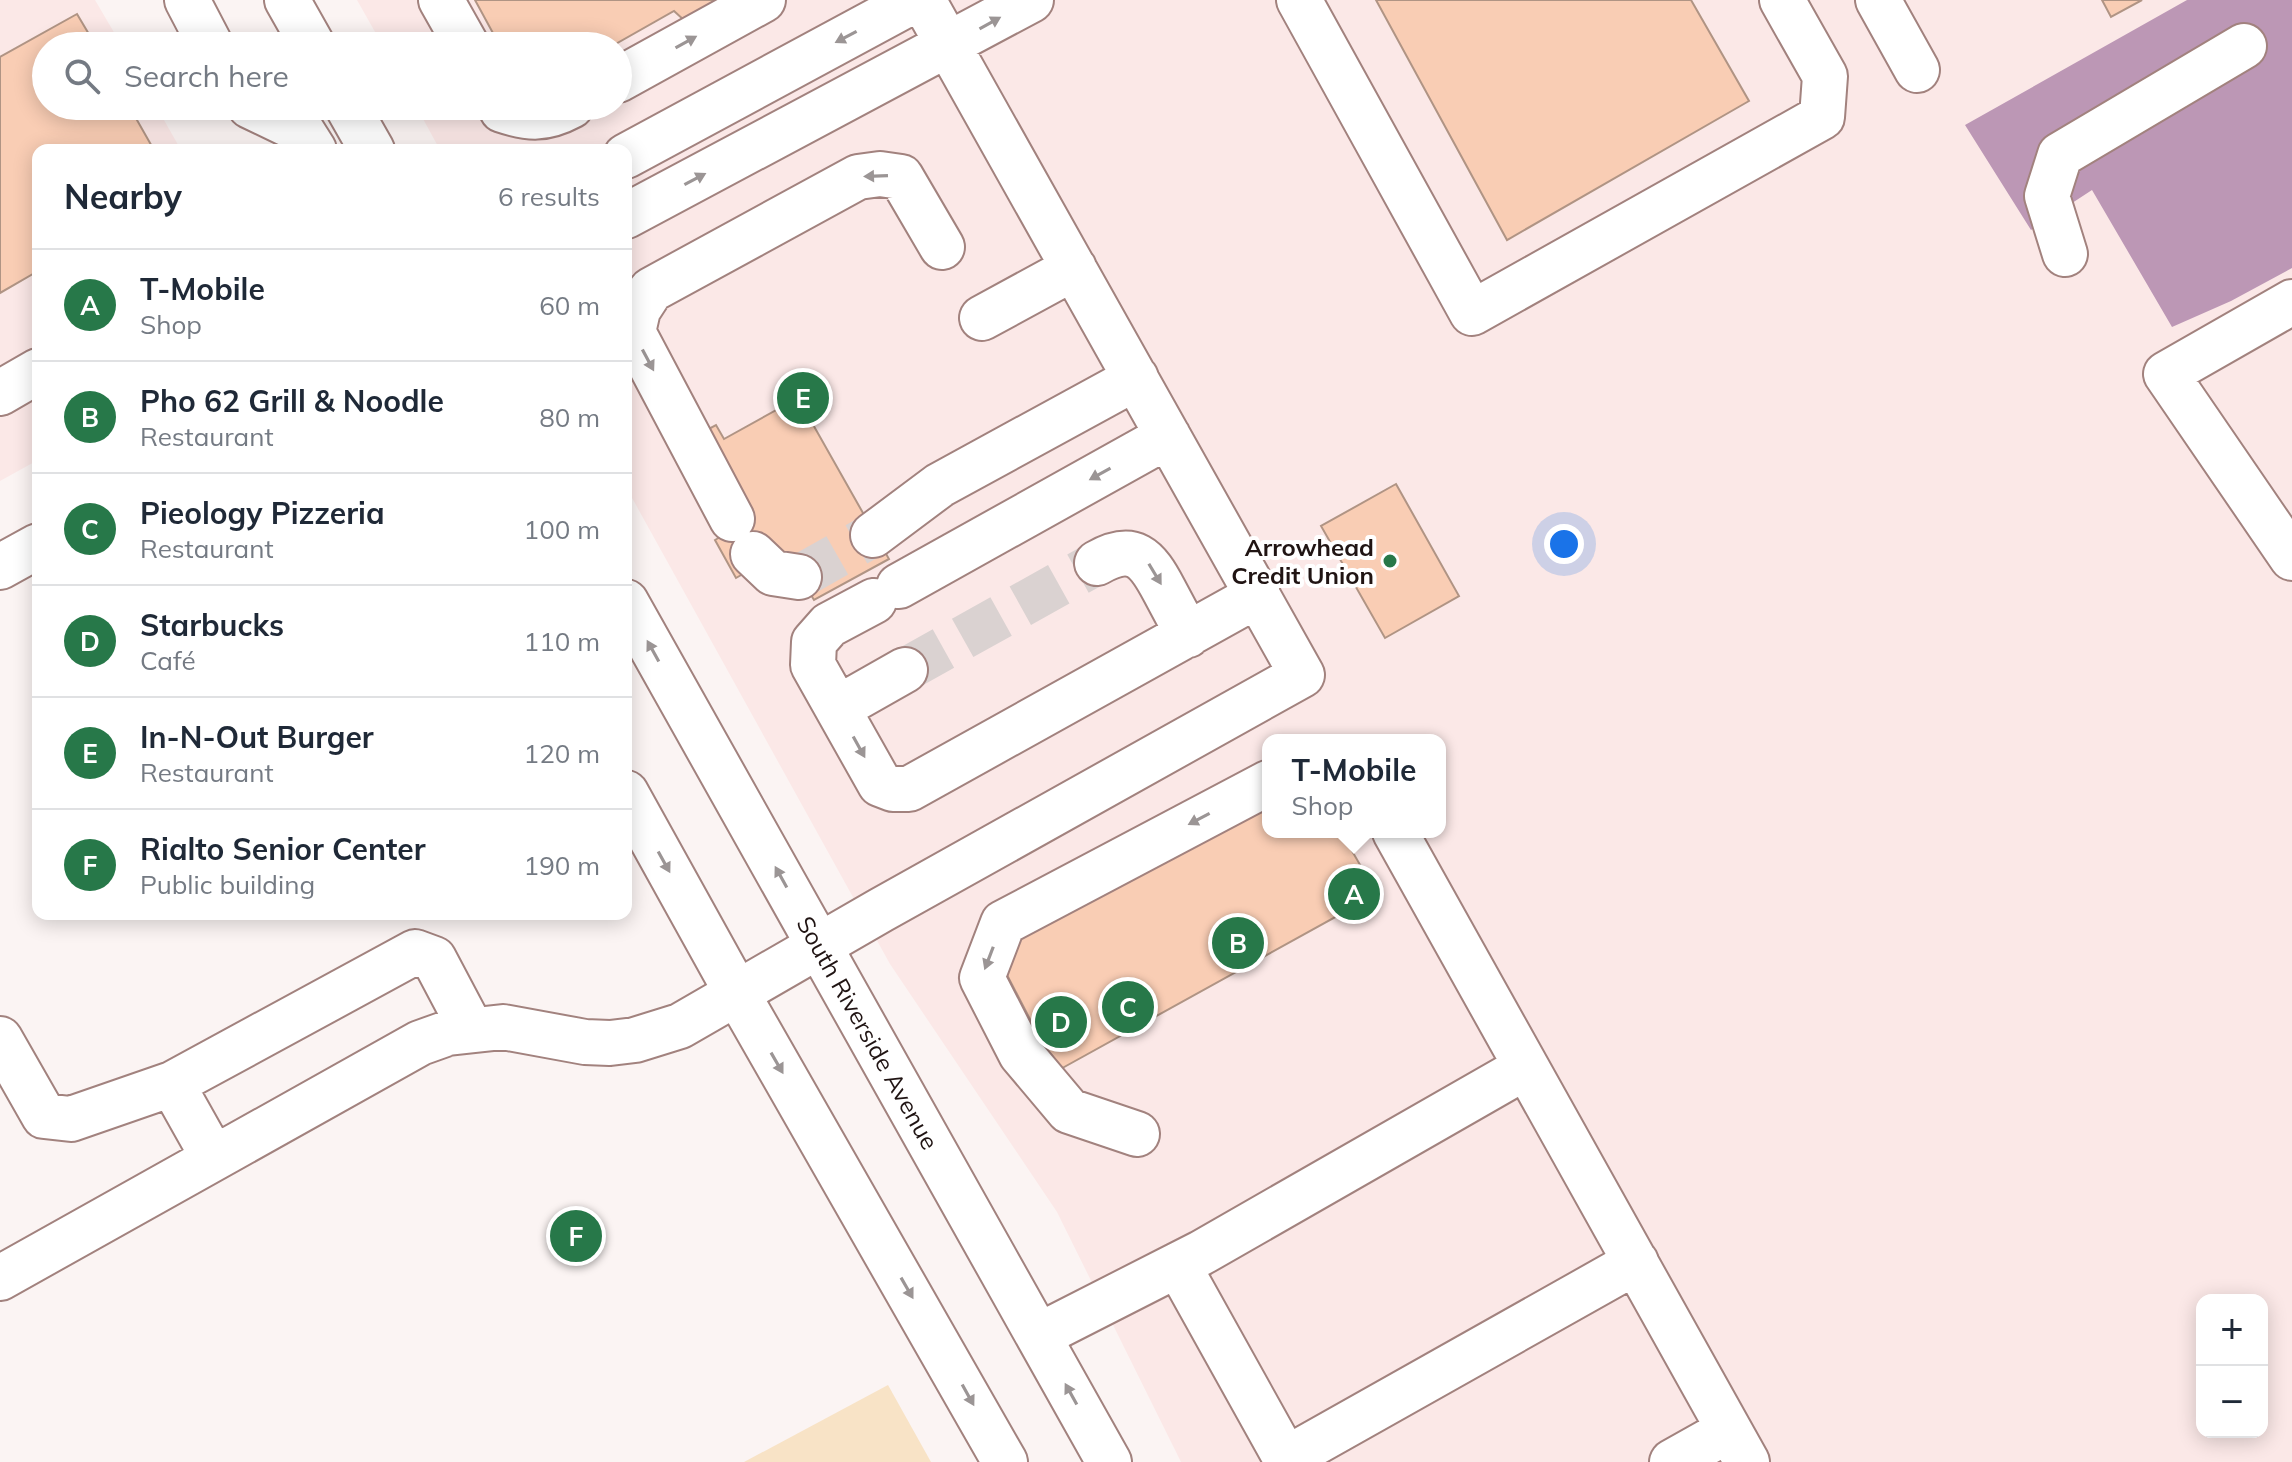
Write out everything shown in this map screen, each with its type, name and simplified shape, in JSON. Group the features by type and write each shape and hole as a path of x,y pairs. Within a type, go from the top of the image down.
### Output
{"main road":[{"path":"187,0 204,32"},
{"path":"287,0 305,32"},
{"path":"441,0 459,32"},
{"path":"632,72 763,0"},
{"path":"632,153 915,0"},
{"path":"0,1278 420,1043 448,1033 503,1027 585,1042 635,1040 680,1026 1302,675 923,0"},
{"path":"632,213 1031,0"},
{"path":"1299,0 1472,313 1822,117 1825,76 1782,0"},
{"path":"1878,0 1917,70"},
{"path":"2065,254 2047,196 2060,155 2244,46"},
{"path":"254,120 265,144"},
{"path":"278,120 302,131 310,144"},
{"path":"355,120 369,144"},
{"path":"799,577 773,573 742,536 633,332 638,310 651,290 858,177 880,174 901,177 942,247"},
{"path":"982,318 1074,268"},
{"path":"2292,302 2166,374 2292,558"},
{"path":"0,393 32,374"},
{"path":"873,535 940,485 1136,378"},
{"path":"1168,436 829,625 814,642 813,665 880,784 893,789 909,789 1258,595"},
{"path":"0,567 32,549"},
{"path":"1097,563 1113,554 1136,554 1150,564 1188,635"},
{"name":"South Riverside Avenue","path":"632,613 1109,1462"},
{"path":"838,708 905,670"},
{"path":"1137,1134 1069,1111 1021,1054 982,978 1003,923 1262,786"},
{"path":"632,804 1005,1462"},
{"path":"1398,838 1738,1446 1672,1462"},
{"path":"0,1039 44,1116 71,1119 172,1084 415,952 434,959 471,1029"},
{"path":"1040,1335 1178,1265 1526,1067"},
{"path":"172,1084 213,1157"},
{"path":"1178,1265 1286,1459 1636,1262"}],"shaded area":[{"path":"0,0 95,0 114,32 32,32 32,120 164,120 178,144 32,144 32,463 0,481"},
{"path":"357,0 2292,0 2292,1462 1181,1462 1057,1212 890,964 632,498 632,144 437,144 424,120 632,120 632,32 375,32"},
{"path":"2187,0 2292,0 2292,268 2231,301 2172,327 2092,190 2031,230 1965,125"},
{"path":"888,1385 931,1462 744,1462"}],"building":[{"path":"475,0 721,0 685,21 674,11 632,35 632,32 492,32"},
{"path":"1376,0 1691,0 1749,101 1507,240"},
{"path":"2102,0 2142,0 2111,17"},
{"path":"77,14 88,32 45,32"},
{"path":"32,39 32,120 137,120 151,144 32,144 32,274 0,293 0,57"},
{"path":"798,398 889,559 814,600 796,570 769,559 736,578 715,540 749,520 701,433 716,425 724,439"},
{"name":"Arrowhead Credit Union","path":"1396,484 1459,596 1385,638 1321,526"},
{"path":"1262,808 1262,838 1344,838 1377,894 1057,1071 1006,973 1015,940"}],"tunnel":[{"path":"799,577 873,535"},
{"path":"905,670 1097,563"}],"place":[{"name":"In-N-Out Burger","path":"803,398"},
{"name":"Arrowhead Credit Union","path":"1390,561"},
{"name":"T-Mobile","path":"1354,894"},
{"name":"Pho 62 Grill & Noodle","path":"1238,943"},
{"name":"Pieology Pizzeria","path":"1128,1007"},
{"name":"Starbucks","path":"1061,1022"},
{"name":"Rialto Senior Center","path":"576,1236"}]}
